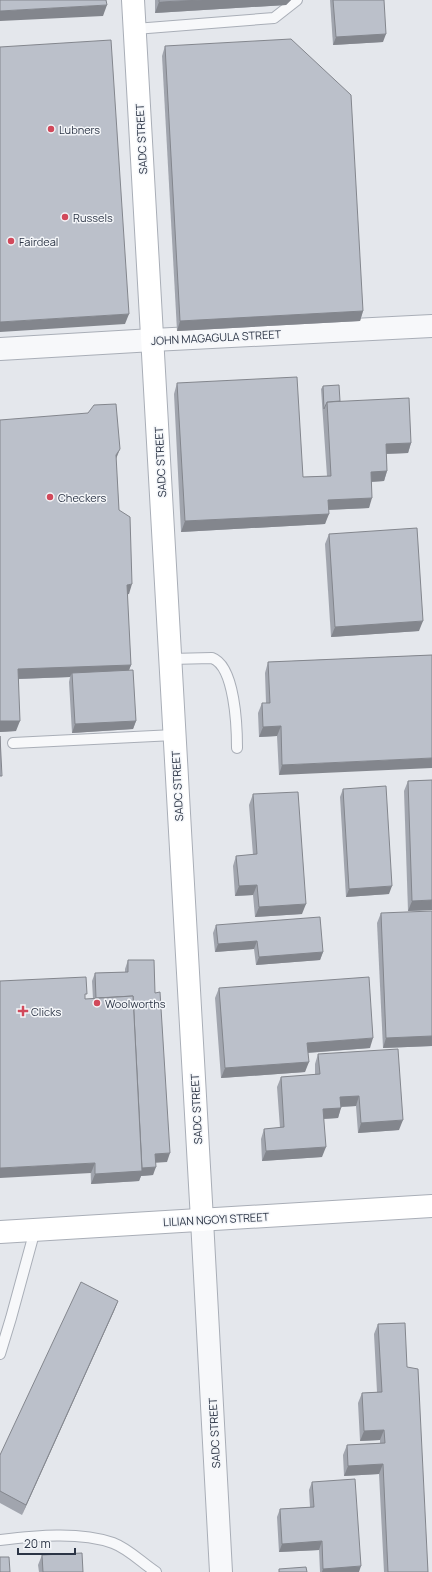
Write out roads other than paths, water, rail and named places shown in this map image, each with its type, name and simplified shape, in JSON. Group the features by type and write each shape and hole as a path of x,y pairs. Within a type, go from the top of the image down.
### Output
{"main road":[{"name":"SADC STREET","path":"133,0 202,1220"},
{"name":"LILIAN NGOYI STREET","path":"0,1232 432,1206"}],"street":[{"name":"JOHN MAGAGULA STREET","path":"0,349 432,326"},
{"name":"SADC STREET","path":"202,1220 222,1572"}],"lane":[{"path":"135,29 274,18 297,0"},
{"path":"170,659 212,658 217,660 222,665 226,672 234,698 238,722 237,748"},
{"path":"13,743 174,735"},
{"path":"0,1354 35,1230"},
{"path":"0,1540 38,1536 91,1538 113,1543 156,1572"}],"place":[{"name":"Lubners","path":"51,129"},
{"name":"Russels","path":"65,217"},
{"name":"Fairdeal","path":"11,241"},
{"name":"Checkers","path":"50,497"},
{"name":"Woolworths","path":"97,1003"},
{"name":"Clicks","path":"23,1011"}]}
